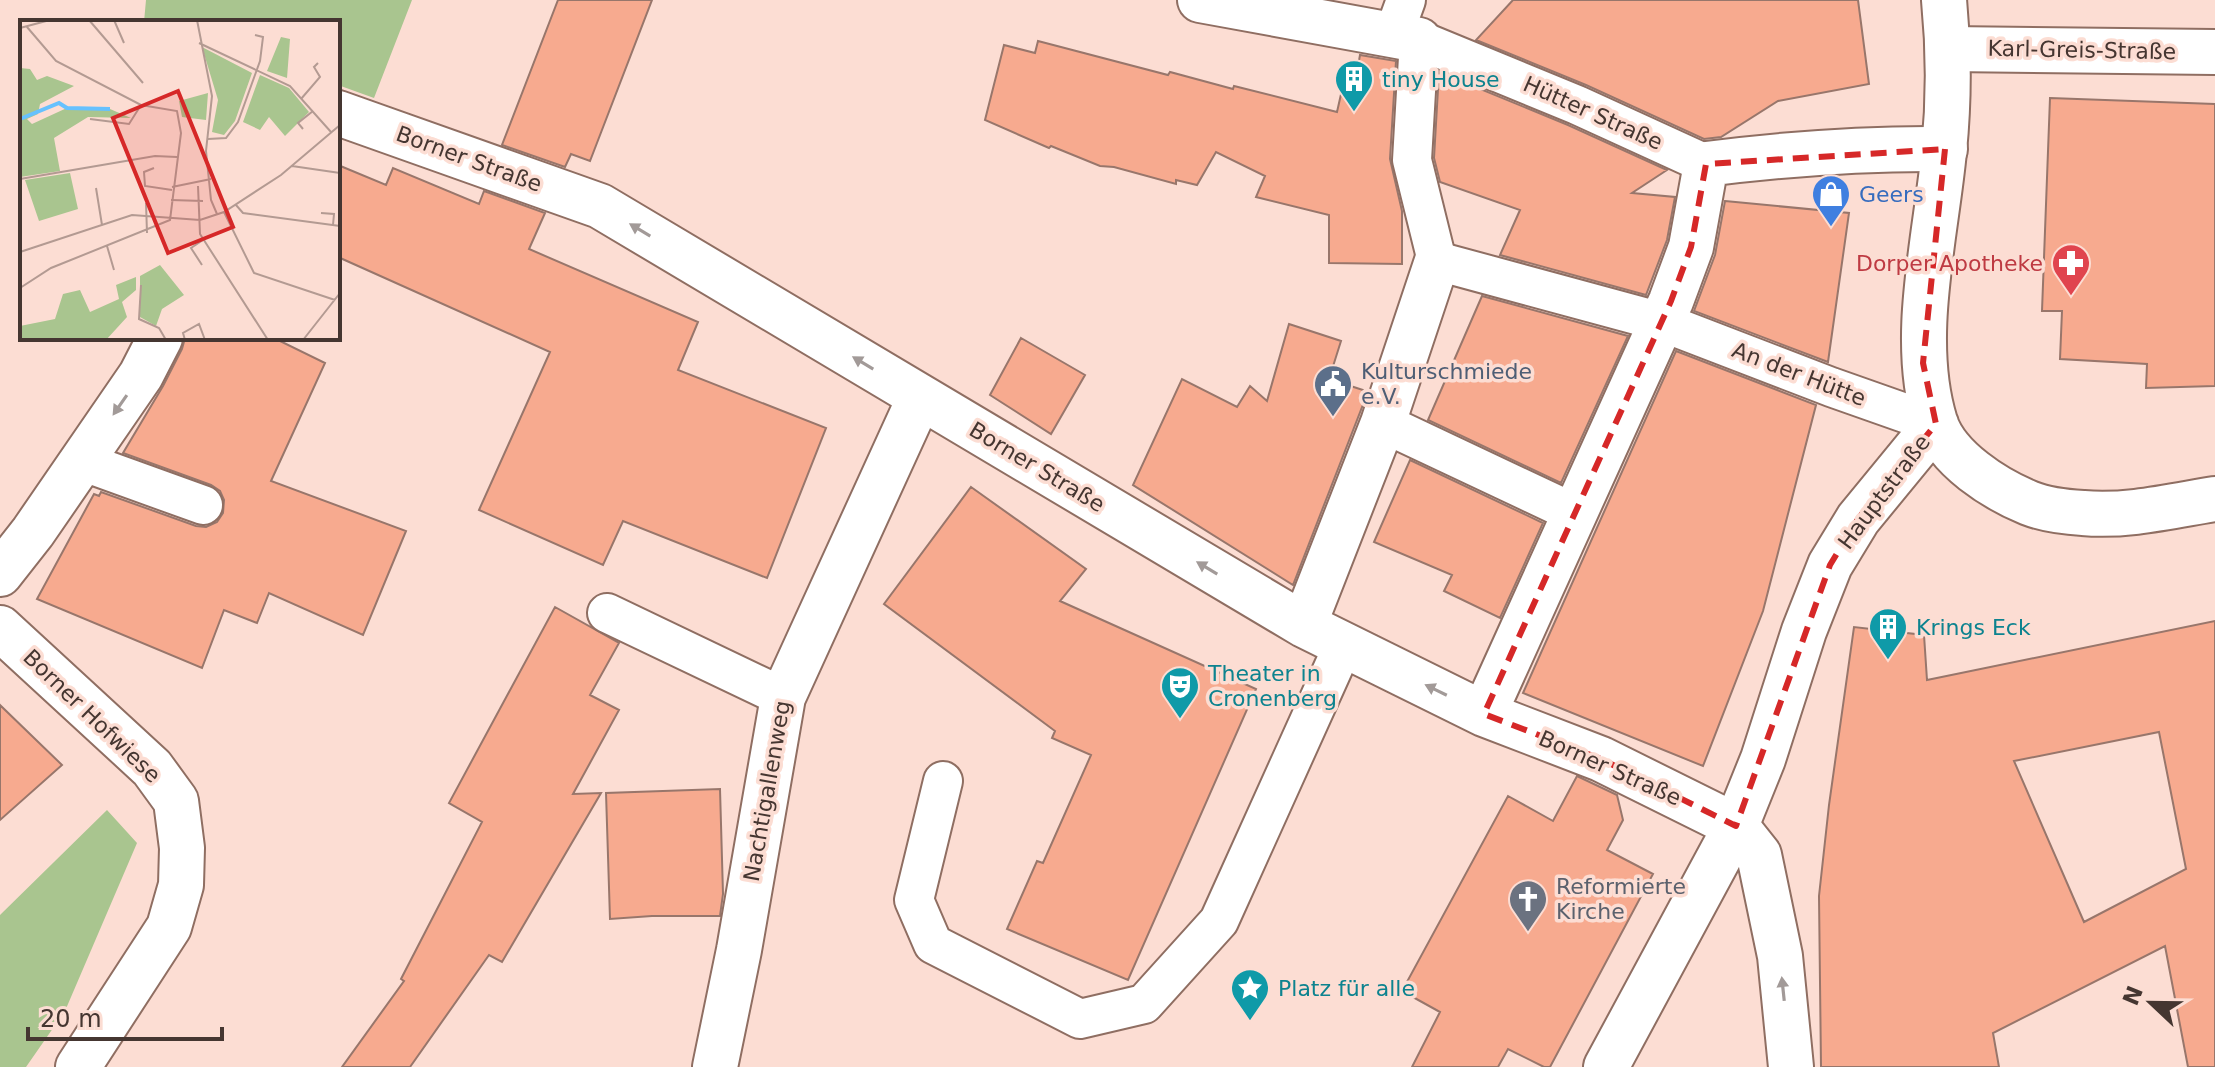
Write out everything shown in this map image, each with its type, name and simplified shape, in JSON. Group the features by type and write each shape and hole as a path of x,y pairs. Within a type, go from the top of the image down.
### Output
{"street":[{"name":"Hütter Straße","path":"1200,0 1406,25"},
{"name":"Hauptstraße","path":"1606,1067 1736,826 1763,759 1804,631 1830,565 1858,519 1936,424 1923,363 1930,270 1945,149 1949,49 1944,0"},
{"name":"Karl-Greis-Straße","path":"1949,49 2215,52"},
{"name":"Borner Straße","path":"340,114 600,206 1304,625 1484,714 1601,759 1736,826"},
{"path":"1484,714 1662,322 1691,247 1706,164 1788,154 1885,148 1945,149"},
{"path":"1304,625 1383,423 1437,261"},
{"path":"0,574 141,375 159,340"},
{"name":"Nachtigallenweg","path":"715,1067 739,950 783,697 920,397"},
{"path":"1936,424 1951,449 1977,473 2031,504 2083,513 2129,513 2215,499"},
{"name":"Borner Hofwiese","path":"0,628 152,768 176,801 182,848 181,885 169,927 78,1067"},
{"path":"1736,826 1759,855 1780,956 1791,1067"}],"lane":[{"name":"Hütter Straße","path":"1406,25 1706,164"},
{"path":"1406,25 1412,160 1437,261"},
{"name":"An der Hütte","path":"1437,261 1662,322 1936,424"},
{"path":"1383,423 1576,514"},
{"path":"81,461 203,505"},
{"path":"607,613 783,697"},
{"path":"943,781 914,900 933,944 1080,1019 1144,1004 1219,921 1344,644"}],"highlighted area":[{"path":"1945,149 1923,363 1936,424 1858,519 1830,565 1736,826 1601,759 1484,714 1671,301 1691,247 1706,164"}],"green space":[{"path":"146,0 412,0 374,98 340,86 340,20 144,20"},
{"path":"107,810 137,843 65,1011 26,1067 0,1067 0,915"}],"building":[{"path":"558,0 652,0 590,161 571,154 565,167 502,145"},
{"path":"1513,0 1858,0 1869,84 1778,101 1721,137 1704,139 1586,85 1476,40"},
{"path":"1038,41 1168,75 1170,72 1233,89 1234,86 1337,112 1344,81 1355,83 1360,55 1396,61 1390,159 1402,211 1402,264 1329,263 1329,215 1256,197 1265,176 1216,152 1197,185 1176,180 1176,184 1100,166 985,120 1004,45 1035,53"},
{"path":"1439,72 1667,170 1632,193 1675,197 1667,240 1646,295 1500,255 1520,210 1440,182 1434,158"},
{"path":"2050,98 2215,104 2215,386 2146,388 2147,364 2060,359 2062,311 2042,311"},
{"path":"340,166 386,185 393,168 479,204 484,191 545,213 529,249 698,322 678,370 826,428 767,578 623,521 603,565 479,510 550,352 340,258"},
{"path":"1725,201 1849,213 1828,362 1694,311 1715,255"},
{"path":"1482,296 1628,336 1561,483 1428,420"},
{"path":"1289,324 1341,341 1329,379 1363,390 1364,402 1293,585 1133,485 1182,379 1237,407 1250,386 1267,401"},
{"path":"1021,338 1085,375 1051,434 990,395"},
{"path":"184,340 278,340 325,363 271,481 406,531 363,635 269,593 257,623 224,610 202,668 37,599 94,494 99,496 101,492 196,526 206,527 217,522 223,513 224,500 220,491 211,485 123,453"},
{"path":"1676,351 1816,405 1763,611 1703,766 1523,693"},
{"path":"1410,460 1543,523 1500,618 1444,591 1452,575 1374,542"},
{"path":"971,487 1086,569 1060,601 1256,689 1128,980 1007,929 1037,861 1043,863 1091,755 1052,738 1055,731 884,604"},
{"path":"555,607 619,643 590,695 619,710 573,794 601,793 502,962 489,955 410,1067 342,1067 404,981 401,979 482,822 449,803"},
{"path":"2215,621 2215,1067 2188,1067 2165,946 1993,1033 1999,1067 1821,1067 1819,896 1854,627 1924,635 1927,680","holes":["2159,732 2186,869 2084,922 2014,761"]},
{"path":"0,705 62,765 0,820"},
{"name":"Reformierte Kirche","path":"1577,776 1617,795 1623,820 1607,850 1653,874 1550,1067 1508,1049 1498,1067 1412,1067 1440,1012 1402,991 1508,796 1553,821"},
{"path":"720,789 723,894 720,916 610,919 606,793"}],"place":[{"name":"tiny House","path":"1354,113"},
{"name":"Geers","path":"1831,228"},
{"name":"Dorper Apotheke","path":"2071,297"},
{"name":"Kulturschmiede e.V.","path":"1333,418"},
{"name":"Krings Eck","path":"1888,661"},
{"name":"Theater in Cronenberg","path":"1180,720"},
{"name":"Reformierte Kirche","path":"1528,933"},
{"name":"Platz für alle","path":"1250,1022"}]}
